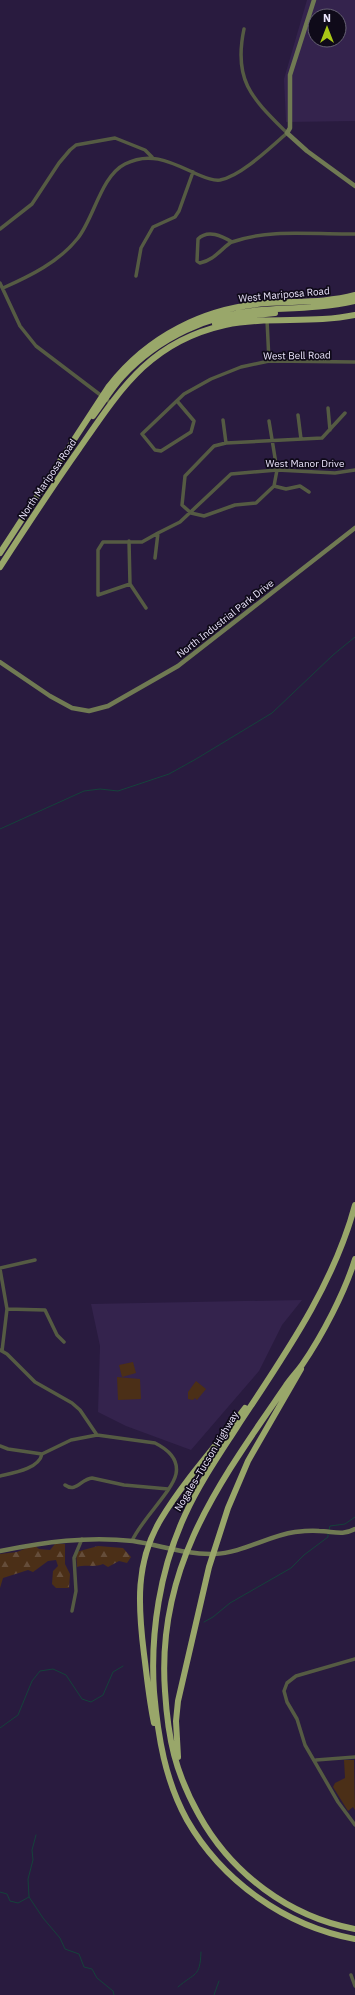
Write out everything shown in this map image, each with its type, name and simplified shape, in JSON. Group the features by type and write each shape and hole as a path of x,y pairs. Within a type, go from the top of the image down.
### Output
{"highway":[{"name":"West Mariposa Road","path":"106,399 117,375 145,349 173,330 204,316 219,311 258,304 323,301 355,295"},
{"path":"106,399 122,377 152,350 176,336 206,322 248,311 319,307 355,300"},
{"path":"106,399 137,372 165,351 201,329 233,319 261,314 338,309 355,305"},
{"path":"165,351 214,328 243,322 322,319 355,315"},
{"name":"North Mariposa Road","path":"0,553 61,458 106,399"},
{"name":"North Mariposa Road","path":"0,567 106,399"},
{"name":"Nogales–Tucson Highway","path":"355,1205 333,1266 316,1302 276,1368 211,1468 185,1514 170,1558 158,1608 153,1663 156,1709 166,1771 176,1796 196,1834 214,1858 232,1877 261,1900 285,1915 322,1931 355,1939"},
{"path":"181,1779 176,1740 178,1701 209,1567 228,1508 248,1461 272,1417 298,1376 331,1312 355,1259"},
{"path":"302,1366 222,1480 190,1542 183,1562 169,1620 164,1663 166,1702 175,1762 181,1779 211,1837 240,1869 258,1885 297,1909 323,1920 355,1929"},
{"path":"166,1771 162,1762 152,1711 139,1610 141,1581 149,1544 161,1519 176,1498 276,1368"}],"street":[{"path":"3,288 47,266 79,237 110,178 116,170 123,165 135,159 152,157 161,159 209,179 219,180 232,176 287,133 290,128 290,75 314,0"},
{"path":"244,29 240,46 240,66 253,96 265,111 307,151 355,186"},
{"path":"0,229 32,204 59,163 76,145 115,138 145,150 152,157"},
{"path":"136,276 143,243 153,227 175,216 179,211 193,172"},
{"path":"232,242 217,235 207,234 202,236 198,239 197,262 200,263 209,261 232,242 250,236 267,233 355,234"},
{"path":"0,283 20,326 36,346 106,399"},
{"path":"267,320 269,361"},
{"name":"West Bell Road","path":"177,401 194,421 191,432 161,451 155,450 142,434 184,394 211,379 241,367 269,361 355,362"},
{"path":"328,408 330,430"},
{"path":"269,421 272,440 277,470 274,486 256,503 235,505 204,516 191,513 182,505 185,476 214,446 226,443 272,440 322,438 345,413"},
{"path":"298,415 301,439"},
{"path":"223,420 226,443"},
{"name":"West Manor Drive","path":"191,513 230,474 277,470 335,473 355,470"},
{"path":"274,486 286,489 300,486 309,492"},
{"path":"130,584 98,595 98,550 103,542 142,542 180,522 191,513"},
{"name":"North Industrial Park Drive","path":"0,662 61,703 81,710 98,710 108,706 178,666 355,528"},
{"path":"155,558 158,533"},
{"path":"129,541 130,584 146,608"},
{"path":"35,1260 0,1269 7,1309 1,1351 35,1382 72,1403 80,1410 97,1436"},
{"path":"7,1309 45,1310 57,1335 64,1342"},
{"path":"0,1446 8,1449 42,1454 71,1440 97,1436 155,1443 167,1450 172,1456 176,1468 176,1474 168,1489 137,1531 132,1541"},
{"path":"0,1476 34,1466 41,1458 42,1454"},
{"path":"64,1485 74,1488 92,1478 124,1486 168,1489"},
{"path":"0,1551 55,1541 82,1539 132,1541 188,1553 214,1554 238,1551 286,1533 318,1531 346,1533 355,1529"},
{"path":"72,1611 76,1591 74,1558 82,1539"},
{"path":"355,1659 296,1676 287,1682 285,1686 285,1697 296,1715 305,1744 316,1760 338,1802 355,1825"},
{"path":"316,1760 355,1757"},
{"path":"351,1975 355,1986"}],"shaded area":[{"path":"307,0 355,0 355,121 286,122 284,79"},
{"path":"302,1300 282,1325 259,1371 191,1450 126,1426 98,1412 100,1346 91,1304"}],"green space":[{"path":"133,1362 136,1373 122,1377 119,1365"},
{"path":"117,1377 140,1379 141,1399 118,1400"},
{"path":"196,1381 206,1389 197,1400 195,1398 193,1400 188,1399 188,1392"},
{"path":"55,1544 65,1544 65,1564 70,1574 69,1588 56,1588 52,1584 53,1571 58,1566 56,1560 48,1561 33,1572 28,1570 3,1578 0,1588 0,1554 17,1552 34,1545 39,1549 50,1550"},
{"path":"98,1546 123,1548 131,1557 127,1563 119,1561 108,1567 103,1564 97,1566 77,1567 76,1552"},
{"path":"344,1760 354,1760 355,1810 353,1807 348,1811 333,1787 335,1783 345,1778"}],"waterway":[{"path":"0,829 84,791 100,789 118,791 169,774 272,713 333,655 355,637"},
{"path":"329,1530 330,1526 345,1524 355,1517"},
{"path":"204,1622 213,1617 230,1603 291,1568 304,1555 328,1537 328,1533"},
{"path":"0,1728 18,1715 32,1681 40,1671 53,1669 66,1675 82,1699 91,1702 103,1695 113,1672 123,1666"},
{"path":"36,1835 32,1850 33,1860 28,1879 29,1897 43,1918 60,1938 65,1949 79,1954 84,1967 92,1969 97,1978 113,1991 114,1995"},
{"path":"0,1892 7,1894 10,1901 18,1903 29,1897"},
{"path":"178,1987 198,1971 201,1952"},
{"path":"214,1995 219,1981"}]}
